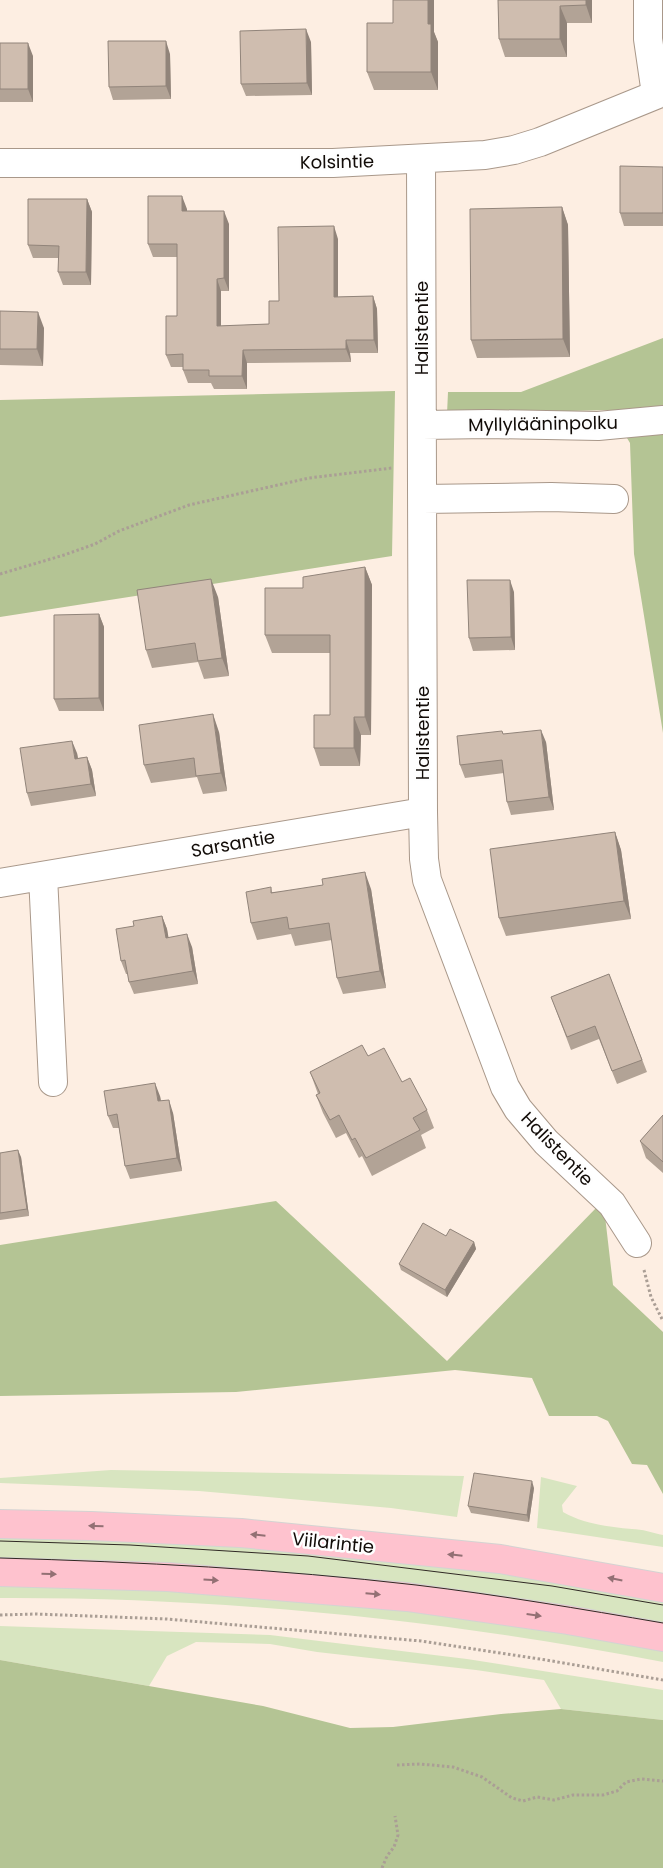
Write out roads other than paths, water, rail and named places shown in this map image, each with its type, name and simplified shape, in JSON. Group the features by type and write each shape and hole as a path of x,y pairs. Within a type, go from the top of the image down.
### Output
{"main road":[{"name":"Viilarintie","path":"0,1524 91,1526 261,1535 500,1559 663,1588"},
{"path":"0,1572 168,1577 407,1598 568,1620 663,1637"}],"street":[{"path":"648,0 648,39 659,93"},
{"name":"Kolsintie","path":"0,163 333,163 485,155 514,150 540,142 659,93"},
{"name":"Halistentie","path":"421,159 423,812 424,859 427,880 505,1087 518,1109 546,1142 612,1204 637,1243"},
{"name":"Myllylääninpolku","path":"422,425 598,426 663,420"},
{"path":"423,499 541,497 614,499"},
{"name":"Sarsantie","path":"0,883 423,812"},
{"path":"43,876 53,1082"}],"tram line":[{"path":"0,1541 130,1545 308,1556 552,1586 663,1605"},
{"path":"0,1558 208,1567 364,1579 478,1593 663,1623"}]}
